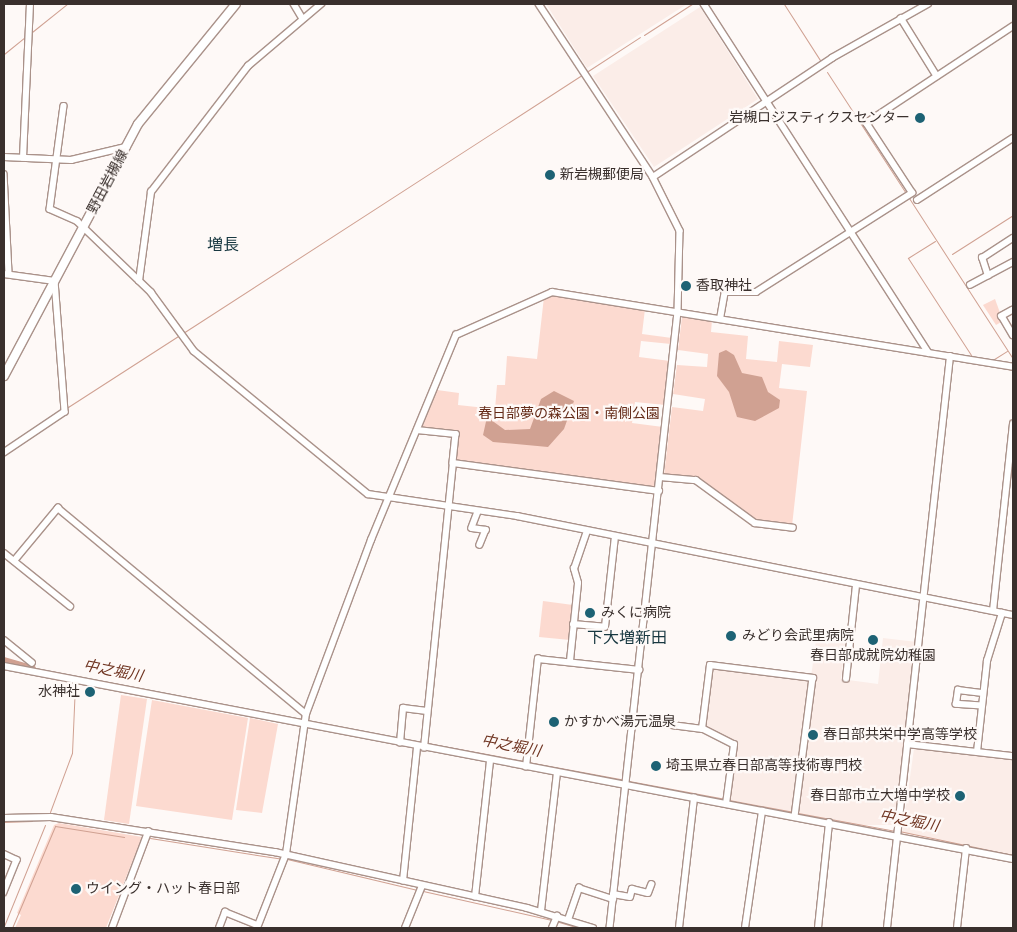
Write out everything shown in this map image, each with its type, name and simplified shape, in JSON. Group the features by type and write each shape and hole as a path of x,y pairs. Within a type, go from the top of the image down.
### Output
{"main road":[{"name":"野田岩槻線","path":"4,376 126,146 146,114 236,4"}],"street":[{"path":"23,158 30,4"},
{"path":"294,4 303,19"},
{"path":"139,281 151,192 244,70 321,4"},
{"path":"539,4 652,177 680,231 678,312 610,928"},
{"path":"704,4 929,353"},
{"path":"652,177 766,101 901,18 928,4"},
{"path":"901,18 938,76"},
{"path":"720,319 724,292 756,292 912,193 866,124 1013,26"},
{"path":"64,106 50,209 68,215 139,281 194,351 368,494 587,531 856,586 924,597 1013,615"},
{"path":"917,200 1013,138"},
{"path":"4,157 57,160 126,146"},
{"path":"4,174 6,274 55,281 64,410 4,453"},
{"path":"988,276 982,258 1013,238"},
{"path":"970,285 1013,262"},
{"path":"219,928 225,912 257,927 285,857 304,720 451,342 483,321 552,292 1013,367"},
{"path":"1013,310 1002,316 1013,335"},
{"path":"887,928 950,356"},
{"path":"993,611 1013,424"},
{"path":"403,881 420,747 427,711 456,434 417,430"},
{"path":"453,463 659,491"},
{"path":"660,477 696,480 755,523 793,528"},
{"path":"14,561 58,508 304,720"},
{"path":"478,512 472,528 486,530 480,545"},
{"path":"570,661 578,583 574,569 587,531"},
{"path":"574,624 605,627 615,537"},
{"path":"4,553 70,606"},
{"path":"846,679 856,586"},
{"path":"977,752 987,661 1002,613"},
{"path":"4,640 32,664"},
{"path":"526,764 538,659 639,670"},
{"path":"702,729 710,665 813,678 795,817"},
{"path":"4,666 304,720 400,743 490,761 526,764 558,773 626,787 694,798 1013,859"},
{"path":"982,706 956,704 958,690 983,693"},
{"path":"400,743 403,708 427,711"},
{"path":"633,720 702,729 734,745 726,804"},
{"path":"907,744 1013,756"},
{"path":"475,897 490,761"},
{"path":"541,911 558,773"},
{"path":"679,928 694,798"},
{"path":"745,928 762,811"},
{"path":"4,818 51,817 148,832 285,857 403,881 421,889 475,897 541,911 593,928"},
{"path":"818,928 829,824"},
{"path":"112,928 148,832"},
{"path":"956,928 966,849"},
{"path":"4,854 17,860 4,893"},
{"path":"568,920 579,888 613,897 630,897 632,889 648,894 650,885"},
{"path":"405,928 421,889"},
{"path":"552,928 557,916"}],"shaded area":[{"path":"546,4 687,4 587,68"},
{"path":"700,7 758,99 654,167 593,76"},
{"path":"726,350 734,355 742,373 762,377 768,392 780,400 779,408 755,421 737,417 729,392 717,376 719,353"},
{"path":"554,391 574,401 564,429 548,447 493,442 483,435 487,417 505,430 530,429 541,399"},
{"name":"春日部共栄中学高等学校","path":"817,632 846,635 841,679 878,684 883,638 917,642 896,825 858,825 728,801 733,742 704,728 713,668 811,677"},
{"name":"春日部市立大増中学校","path":"914,749 1013,758 1013,857 902,833"}],"green space":[{"name":"春日部夢の森公園・南側公園","path":"552,294 645,309 642,334 672,338 671,344 641,341 639,357 670,361 665,405 635,402 632,423 663,427 655,488 456,461 459,431 422,428 437,390 459,393 458,405 495,409 497,385 505,385 507,356 537,359 544,297"},
{"path":"995,299 1003,321 996,325 983,305"},
{"path":"682,317 712,320 711,332 748,336 746,359 777,362 779,341 813,345 810,367 782,364 779,388 807,391 792,526 755,522 696,479 664,475 672,407 703,411 705,399 673,394 677,365 707,367 708,354 678,350"},
{"path":"543,601 573,605 570,640 539,637"},
{"path":"121,695 147,699 129,824 104,820"},
{"path":"152,700 248,718 232,820 136,806"},
{"path":"250,718 278,724 262,813 236,810"},
{"name":"ウイング・ハット春日部","path":"59,823 142,837 106,928 15,928 21,915 17,913 54,825"}],"waterway":[{"path":"32,32 67,4"},
{"path":"644,35 692,4"},
{"path":"784,4 820,60"},
{"path":"4,54 26,36"},
{"path":"588,71 640,37"},
{"path":"827,72 906,193"},
{"path":"183,333 581,76"},
{"path":"909,198 1013,359"},
{"path":"952,254 1013,215"},
{"path":"935,241 908,258 973,358"},
{"path":"68,407 178,336"},
{"path":"991,361 1007,351"},
{"path":"1012,422 1013,410"},
{"path":"4,449 48,420"},
{"name":"中之堀川","path":"4,661 32,669"},
{"path":"50,812 72,753 75,684"},
{"name":"中之堀川","path":"248,710 303,720"},
{"name":"中之堀川","path":"307,721 399,738"},
{"name":"中之堀川","path":"402,739 423,743"},
{"name":"中之堀川","path":"427,743 524,761"},
{"name":"中之堀川","path":"528,762 625,780"},
{"name":"中之堀川","path":"629,781 725,799"},
{"name":"中之堀川","path":"729,800 794,812"},
{"name":"中之堀川","path":"798,813 895,831"},
{"path":"4,822 32,821"},
{"path":"4,926 45,825"},
{"path":"12,928 55,826 124,837"},
{"name":"中之堀川","path":"899,831 1013,855"},
{"path":"150,838 283,859"},
{"path":"287,859 417,890"},
{"path":"423,891 552,920"},
{"path":"559,922 579,928"}],"place":[{"name":"岩槻ロジスティクスセンター","path":"920,118"},
{"name":"新岩槻郵便局","path":"550,175"},
{"name":"香取神社","path":"686,286"},
{"name":"みくに病院","path":"590,613"},
{"name":"みどり会武里病院","path":"731,636"},
{"name":"春日部成就院幼稚園","path":"873,640"},
{"name":"水神社","path":"90,692"},
{"name":"かすかべ湯元温泉","path":"554,722"},
{"name":"春日部共栄中学高等学校","path":"813,735"},
{"name":"埼玉県立春日部高等技術専門校","path":"656,766"},
{"name":"春日部市立大増中学校","path":"960,796"},
{"name":"ウイング・ハット春日部","path":"76,889"}],"district":[{"name":"増長","path":"223,245"},
{"name":"下大増新田","path":"627,638"}]}
